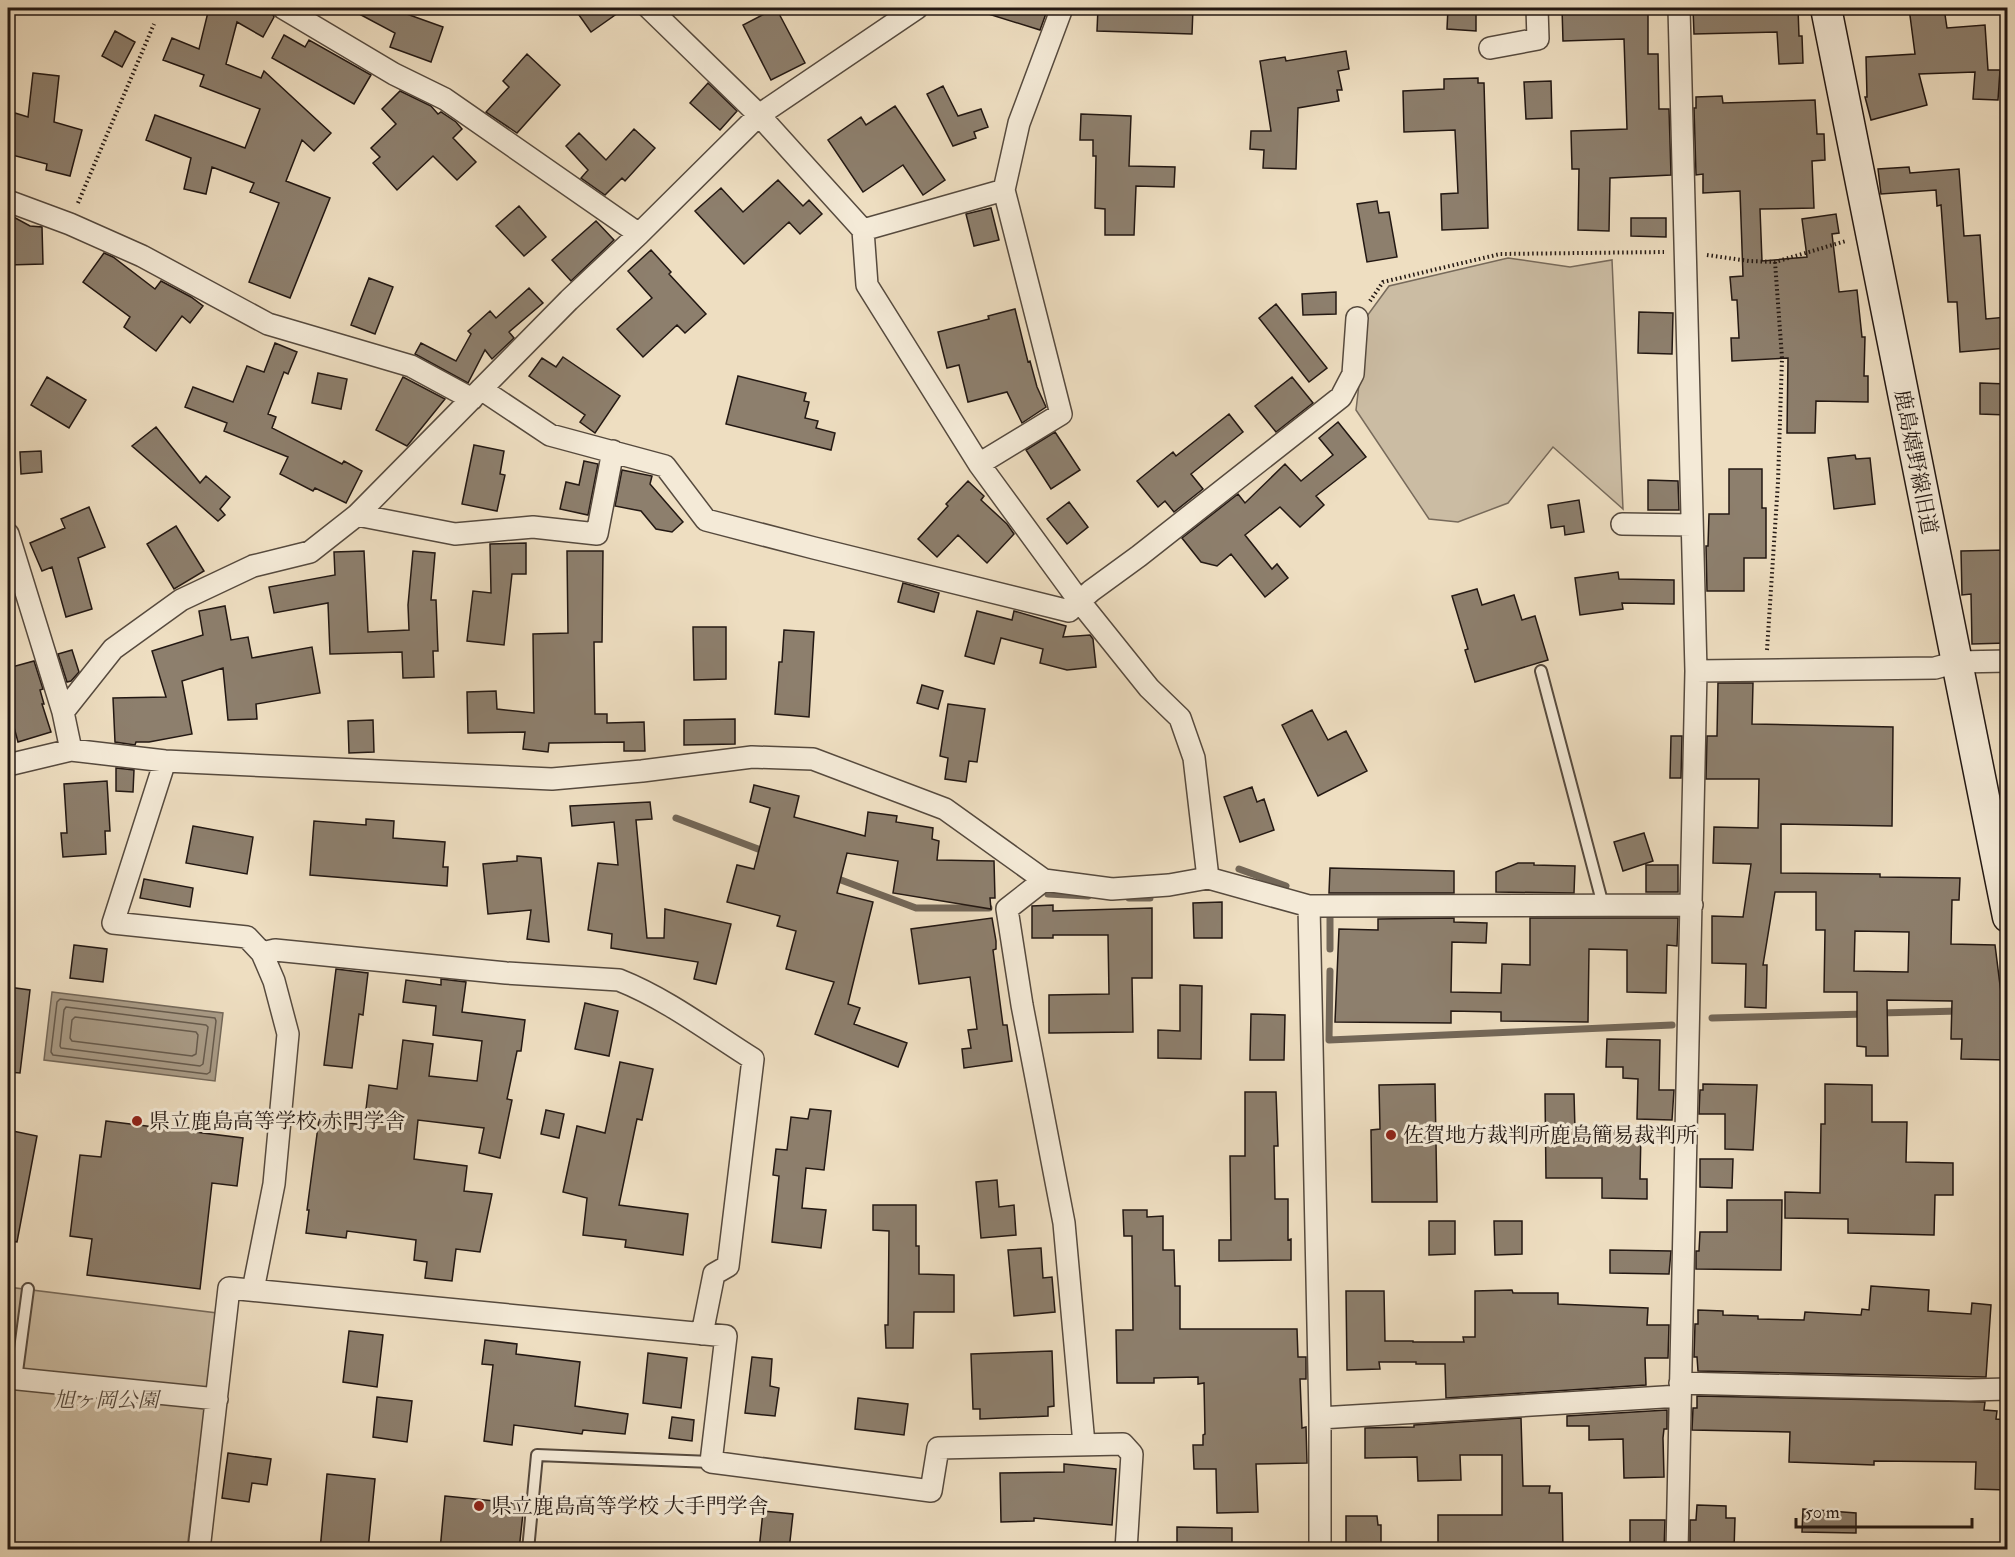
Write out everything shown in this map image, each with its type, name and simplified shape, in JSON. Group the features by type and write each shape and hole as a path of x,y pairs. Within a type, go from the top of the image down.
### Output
{"street":[{"path":"283,8 394,74 445,99 639,234"},
{"path":"649,8 759,115 863,230 867,285 979,464 1080,602 1149,688 1180,718 1194,758 1208,878"},
{"path":"63,712 113,649 181,600 253,567 309,552 357,515 569,300 759,115 917,8"},
{"path":"979,464 1061,414 1004,190 1019,123 1062,8"},
{"path":"1490,48 1538,39 1537,8"},
{"path":"1677,1550 1696,671 1679,8"},
{"name":"鹿島嬉野線旧道","path":"1826,8 2007,917"},
{"path":"863,230 1004,190"},
{"path":"8,201 70,224 142,256 268,324 411,366 476,394 550,435 665,466 706,520 1069,610 1341,397 1353,374 1357,318"},
{"path":"357,515 455,534 532,527 597,534 613,451"},
{"path":"1622,524 1692,525"},
{"path":"8,534 63,712 71,750"},
{"path":"1696,671 1935,668 1957,662 2007,661"},
{"path":"8,765 71,750 165,761 552,778 642,771 752,757 813,759 945,809 1044,880 1112,889 1168,885 1208,878 1309,906 1692,905"},
{"path":"165,761 113,923 247,937 262,953 274,981 288,1034 274,1184 253,1290"},
{"path":"1044,880 1007,909 1022,1005 1064,1223 1084,1444"},
{"path":"1309,906 1320,1418 1320,1550"},
{"path":"262,953 275,950 506,973 619,980 668,1005 753,1059 728,1266 714,1274 702,1334"},
{"path":"199,1550 229,1288 726,1336 711,1462 931,1491 938,1448 1123,1444 1132,1454 1126,1550"},
{"path":"12,1378 218,1399"},
{"path":"1320,1418 1680,1389 2007,1389"}],"lane":[{"path":"1541,670 1603,905"},
{"path":"12,1378 28,1289"},
{"path":"528,1550 537,1455 711,1462"}],"path":[{"path":"70,224 154,24"},
{"path":"1357,318 1383,282 1500,254 1686,252 1749,261 1775,262 1871,234"},
{"path":"1766,670 1778,482 1782,358 1775,262"}],"green space":[{"path":"1508,258 1570,267 1612,260 1623,509 1553,447 1508,503 1458,522 1429,519 1356,410 1367,316 1389,286"},
{"name":"旭ヶ岡公園","path":"8,1287 217,1313 187,1549 8,1549"}],"water":[{"path":"52,992 223,1013 215,1081 44,1060"}],"building":[{"path":"209,8 270,8 274,17 263,37 237,22 226,64 261,78 264,71 331,133 314,151 302,140 286,181 330,198 290,298 249,282 279,203 250,192 254,183 212,167 206,194 184,189 191,158 146,140 155,115 245,148 260,109 200,86 204,75 163,60 172,38 199,49"},
{"path":"348,8 390,8 443,27 431,62 390,47 395,33"},
{"path":"574,8 625,8 591,32"},
{"path":"776,8 805,63 771,80 743,25"},
{"path":"983,8 1048,8 1040,30 982,12"},
{"path":"1098,8 1193,8 1192,34 1097,31"},
{"path":"1448,8 1476,8 1476,31 1447,29"},
{"path":"1562,8 1648,8 1648,54 1658,54 1659,109 1669,109 1671,175 1610,178 1609,231 1578,230 1579,169 1572,169 1571,131 1627,129 1624,39 1563,41"},
{"path":"1693,8 1798,8 1803,63 1779,64 1777,32 1694,34"},
{"path":"1909,8 1944,8 1947,28 1985,25 1988,70 2000,70 1998,100 1973,99 1975,72 1919,74 1927,105 1871,120 1865,97 1867,97 1866,57 1915,54"},
{"path":"115,31 135,42 122,67 102,56"},
{"path":"284,35 305,47 309,40 371,75 354,104 272,58"},
{"path":"1346,51 1349,69 1338,71 1342,90 1337,90 1339,101 1298,108 1296,169 1263,168 1264,150 1250,149 1251,131 1271,131 1260,61 1285,57 1286,61"},
{"path":"527,54 560,85 517,133 486,112 509,87 503,81"},
{"path":"33,73 59,76 54,122 82,130 70,176 46,170 47,164 8,154 8,140 15,113 28,117"},
{"path":"1478,78 1478,83 1484,83 1488,228 1442,230 1441,194 1458,193 1455,130 1404,132 1403,91 1444,89 1444,79"},
{"path":"1551,81 1552,118 1526,119 1524,82"},
{"path":"708,83 737,111 720,130 690,103"},
{"path":"943,86 958,116 981,109 988,127 974,132 976,138 953,146 927,94"},
{"path":"400,91 431,106 438,114 441,112 462,129 453,138 476,162 457,180 433,156 397,190 373,163 380,157 371,148 396,124 382,109"},
{"path":"1722,96 1723,103 1815,100 1817,134 1824,134 1825,160 1812,161 1814,208 1760,209 1762,261 1807,257 1802,219 1836,214 1839,233 1832,234 1839,292 1857,290 1862,337 1865,337 1864,376 1868,376 1868,402 1816,401 1815,433 1787,433 1788,358 1732,361 1731,338 1739,338 1737,300 1732,300 1730,277 1743,276 1740,191 1703,193 1703,174 1696,175 1694,108 1696,108 1696,97"},
{"path":"895,106 945,180 923,195 903,165 863,192 828,140 861,117 866,125"},
{"path":"1081,114 1131,116 1129,166 1175,167 1174,187 1136,186 1134,235 1105,235 1105,209 1095,208 1096,156 1093,156 1093,140 1080,140"},
{"path":"634,129 655,148 625,181 622,178 605,195 581,178 588,170 566,146 579,133 606,160"},
{"path":"1909,167 1910,173 1959,169 1964,236 1980,235 1986,319 2007,317 2007,348 1960,352 1957,302 1948,302 1941,205 1937,206 1936,190 1881,194 1878,169"},
{"path":"778,180 803,206 809,200 822,214 800,234 789,222 744,264 695,211 721,188 743,212"},
{"path":"1377,201 1379,213 1389,212 1397,257 1367,262 1357,204"},
{"path":"519,206 546,237 524,256 496,226"},
{"path":"991,208 999,240 974,246 966,214"},
{"path":"8,214 30,226 42,227 43,264 8,265"},
{"path":"1631,218 1666,218 1666,237 1631,236"},
{"path":"596,221 614,240 571,281 552,260"},
{"path":"651,250 671,272 669,274 706,314 685,333 677,325 643,357 617,329 652,298 628,271"},
{"path":"104,253 113,257 155,289 161,281 203,306 190,323 182,316 156,351 124,327 130,317 83,282"},
{"path":"369,278 393,287 375,334 351,325"},
{"path":"529,288 543,303 509,332 514,338 492,359 485,350 468,383 415,354 421,343 456,361 471,334 468,331 490,311 496,318"},
{"path":"1336,292 1336,314 1303,315 1302,294"},
{"path":"1276,304 1327,368 1309,382 1259,318"},
{"path":"1015,309 1028,362 1030,361 1037,387 1046,407 1022,423 1007,392 968,402 959,365 947,368 938,332 989,319 988,316"},
{"path":"1639,312 1673,313 1672,354 1638,353"},
{"path":"275,343 297,352 288,374 284,372 268,414 276,417 272,428 342,464 344,461 362,471 346,503 315,488 313,491 280,474 288,457 224,431 227,423 185,407 193,387 233,402 247,366 264,372"},
{"path":"563,357 620,396 595,433 580,422 585,415 529,376 542,358 556,367"},
{"path":"318,373 347,379 341,409 312,403"},
{"path":"738,376 806,393 804,401 809,402 805,418 818,421 816,428 835,433 831,450 726,424"},
{"path":"47,377 86,400 69,428 31,405"},
{"path":"403,377 445,399 407,446 376,430"},
{"path":"1292,377 1313,403 1276,432 1255,406"},
{"path":"1980,383 2007,384 2007,415 1980,414"},
{"path":"1229,414 1243,432 1191,474 1203,489 1174,512 1165,501 1158,507 1137,481 1173,452 1176,456"},
{"path":"1338,422 1366,457 1316,496 1324,505 1300,527 1280,507 1245,535 1272,569 1277,564 1288,578 1265,597 1231,554 1217,566 1201,562 1182,538 1238,494 1245,503 1285,464 1301,481 1333,455 1319,438"},
{"path":"156,427 200,483 206,476 230,497 220,509 225,515 218,521 132,446"},
{"path":"1055,432 1080,470 1051,489 1026,450"},
{"path":"474,445 504,451 500,474 505,475 497,511 462,504"},
{"path":"41,451 42,472 21,474 20,452"},
{"path":"1855,455 1856,459 1870,458 1875,504 1834,509 1828,458"},
{"path":"584,461 598,464 588,515 560,509 566,482 579,485"},
{"path":"1729,469 1762,469 1762,508 1766,508 1766,558 1744,558 1744,591 1707,591 1706,546 1708,546 1709,514 1729,514"},
{"path":"622,470 652,476 650,484 683,522 672,532 656,529 641,511 615,506"},
{"path":"1648,480 1678,481 1679,510 1648,510"},
{"path":"968,481 984,496 981,500 1007,524 1014,534 987,563 958,535 937,557 918,539"},
{"path":"1579,500 1584,532 1565,535 1564,526 1551,528 1548,505"},
{"path":"1069,502 1088,527 1067,544 1047,519"},
{"path":"89,507 105,547 78,558 92,609 66,617 52,567 42,571 30,543 65,528 61,519"},
{"path":"176,526 204,571 174,589 147,544"},
{"path":"526,543 526,574 512,574 504,645 467,641 473,591 491,593 490,544"},
{"path":"2007,550 2007,643 1972,644 1971,594 1962,595 1961,551"},
{"path":"364,551 368,632 409,630 408,605 413,551 435,553 431,600 436,600 438,651 433,651 434,677 403,678 402,652 330,654 328,603 274,613 269,587 335,575 334,552"},
{"path":"567,551 603,551 602,642 594,642 595,714 607,714 607,723 644,722 645,751 624,751 624,742 549,743 548,752 523,749 525,732 468,733 467,692 496,691 497,709 534,713 533,634 568,633"},
{"path":"1618,572 1619,579 1674,580 1674,604 1622,603 1623,609 1580,615 1575,578"},
{"path":"903,583 939,593 934,612 898,602"},
{"path":"1477,589 1482,605 1514,595 1522,620 1535,616 1548,660 1475,682 1452,596"},
{"path":"225,606 231,640 248,637 252,658 312,647 320,693 256,704 257,719 228,720 223,668 182,681 192,734 149,742 136,742 135,745 115,742 113,698 166,697 152,651 203,635 199,611"},
{"path":"977,611 1012,620 1014,611 1066,626 1063,637 1090,635 1093,639 1096,667 1067,670 1040,663 1043,649 1001,638 994,664 965,656"},
{"path":"693,627 726,627 726,679 694,680"},
{"path":"784,630 814,632 809,717 775,714"},
{"path":"72,650 79,672 67,682 58,654"},
{"path":"34,661 43,689 40,690 44,704 42,704 51,732 18,742 8,705 8,668"},
{"path":"1718,683 1753,683 1752,724 1893,727 1892,826 1781,824 1781,873 1960,878 1959,900 1952,900 1951,944 1995,945 2005,1025 2007,1025 2007,1060 1961,1059 1962,1039 1951,1039 1952,1001 1887,1000 1888,1056 1866,1056 1866,1047 1857,1046 1857,992 1824,992 1825,930 1816,930 1816,892 1775,892 1763,965 1767,965 1766,1008 1745,1007 1746,964 1712,963 1712,916 1743,917 1751,864 1713,863 1714,827 1758,828 1759,779 1706,779 1707,736 1717,736","holes":["1855,931 1909,932 1908,972 1854,971"]},
{"path":"922,685 943,691 938,709 917,703"},
{"path":"948,704 985,709 977,762 969,761 966,782 945,779 948,758 940,756"},
{"path":"1312,710 1328,740 1346,731 1367,771 1318,796 1282,725"},
{"path":"735,719 735,744 684,745 684,720"},
{"path":"373,720 374,752 349,753 348,721"},
{"path":"1671,736 1682,736 1681,778 1670,778"},
{"path":"116,768 134,770 133,792 116,791"},
{"path":"107,781 110,831 105,831 106,854 63,857 61,833 67,833 64,784"},
{"path":"754,785 799,796 794,817 865,836 868,812 897,816 896,822 933,828 932,839 939,841 937,860 994,861 995,898 990,898 991,909 893,893 898,861 847,853 837,893 873,902 848,1004 860,1008 854,1024 907,1043 898,1067 815,1034 834,982 786,969 796,931 777,926 780,916 727,902 737,865 754,869 770,808 750,802"},
{"path":"1252,787 1257,802 1264,799 1274,830 1240,842 1224,797"},
{"path":"650,802 652,819 636,820 647,938 664,938 665,909 731,924 716,984 694,979 698,962 611,948 612,934 588,930 598,863 618,865 614,822 572,826 570,806"},
{"path":"366,819 394,821 393,838 445,842 443,867 448,867 447,886 310,875 314,821 366,825"},
{"path":"193,826 253,837 247,874 186,863"},
{"path":"1644,833 1653,861 1623,871 1614,842"},
{"path":"517,856 541,858 549,942 527,939 531,910 488,914 483,864 517,861"},
{"path":"1518,863 1575,866 1574,893 1496,892 1496,872"},
{"path":"1646,865 1678,865 1678,892 1646,892"},
{"path":"1330,868 1454,871 1454,893 1329,893"},
{"path":"144,879 193,888 190,907 140,898"},
{"path":"1222,902 1222,938 1194,938 1193,903"},
{"path":"1053,905 1053,911 1152,908 1152,978 1132,978 1133,1032 1049,1033 1049,995 1109,994 1108,935 1053,935 1053,938 1032,938 1032,906"},
{"path":"992,918 996,941 996,949 993,950 1003,1025 1007,1025 1012,1061 964,1068 962,1049 971,1048 968,1030 977,1029 970,977 919,984 911,929"},
{"path":"1454,918 1454,922 1487,923 1486,943 1452,942 1451,992 1501,993 1502,964 1530,965 1530,918 1678,918 1677,946 1667,945 1666,993 1627,992 1627,950 1589,949 1588,1022 1501,1021 1501,1012 1451,1011 1451,1023 1335,1022 1339,929 1378,930 1378,919"},
{"path":"74,945 107,949 103,982 70,978"},
{"path":"336,969 368,973 363,1015 359,1014 352,1068 324,1065"},
{"path":"441,979 466,982 462,1012 525,1020 521,1051 517,1051 507,1099 512,1100 500,1158 479,1153 484,1128 418,1120 414,1159 467,1166 464,1191 492,1194 480,1252 456,1249 452,1281 425,1278 427,1262 414,1260 416,1240 347,1231 346,1238 306,1233 319,1119 364,1125 369,1085 397,1089 403,1040 433,1044 429,1076 477,1081 482,1041 433,1035 436,1006 403,1002 406,980 441,985"},
{"path":"1180,985 1202,986 1201,1059 1158,1058 1158,1030 1180,1031"},
{"path":"8,987 30,990 20,1073 8,1072"},
{"path":"585,1003 618,1011 609,1056 575,1049"},
{"path":"1251,1014 1285,1015 1284,1060 1250,1060"},
{"path":"1607,1039 1660,1040 1659,1090 1674,1090 1672,1120 1637,1119 1638,1079 1623,1078 1623,1067 1606,1067"},
{"path":"620,1062 653,1069 642,1120 637,1119 619,1205 688,1214 683,1255 625,1247 626,1240 583,1235 587,1198 563,1192 577,1126 605,1133"},
{"path":"1435,1084 1437,1202 1372,1202 1371,1130 1380,1129 1379,1085"},
{"path":"1703,1084 1757,1085 1753,1150 1725,1149 1725,1114 1699,1114 1700,1090 1703,1090"},
{"path":"1825,1084 1872,1085 1872,1122 1907,1122 1906,1162 1953,1163 1953,1195 1935,1195 1934,1235 1848,1233 1848,1219 1785,1218 1785,1192 1820,1193 1821,1124 1825,1124"},
{"path":"1245,1092 1276,1092 1278,1146 1274,1146 1275,1199 1288,1199 1288,1240 1291,1239 1291,1260 1219,1261 1219,1240 1231,1240 1230,1156 1245,1156"},
{"path":"1545,1094 1574,1094 1575,1130 1641,1131 1640,1179 1647,1179 1647,1199 1602,1198 1602,1178 1546,1178"},
{"path":"810,1109 831,1111 824,1170 806,1168 802,1208 826,1210 821,1248 772,1242 779,1176 773,1175 776,1149 787,1150 791,1117 808,1119"},
{"path":"546,1110 564,1114 559,1138 541,1134"},
{"path":"106,1121 243,1138 237,1186 212,1183 200,1289 87,1275 92,1239 70,1236 80,1155 101,1157"},
{"path":"8,1130 37,1136 17,1242 8,1241"},
{"path":"1700,1159 1733,1159 1732,1188 1700,1187"},
{"path":"997,1180 999,1207 1014,1205 1016,1235 981,1238 976,1182"},
{"path":"1727,1200 1782,1200 1781,1270 1696,1269 1696,1251 1699,1251 1700,1232 1727,1232"},
{"path":"873,1205 916,1205 919,1274 954,1275 954,1312 914,1312 913,1348 886,1348 889,1231 873,1230"},
{"path":"1123,1210 1147,1210 1147,1217 1163,1216 1163,1250 1174,1250 1175,1286 1180,1286 1180,1329 1297,1329 1298,1357 1306,1357 1306,1379 1300,1379 1302,1428 1306,1427 1307,1463 1256,1464 1258,1512 1217,1513 1216,1469 1194,1469 1193,1445 1203,1445 1205,1434 1204,1383 1198,1384 1198,1377 1154,1378 1154,1383 1117,1383 1116,1330 1133,1330 1132,1236 1124,1236"},
{"path":"1429,1221 1455,1221 1455,1254 1429,1255"},
{"path":"1494,1221 1522,1221 1522,1254 1495,1255"},
{"path":"1041,1248 1043,1278 1052,1277 1055,1312 1014,1316 1008,1250"},
{"path":"1610,1250 1671,1251 1669,1274 1610,1273"},
{"path":"1871,1286 1929,1290 1928,1311 1971,1314 1972,1303 1991,1305 1986,1377 1698,1371 1697,1357 1694,1357 1695,1324 1698,1324 1698,1310 1723,1311 1723,1315 1758,1316 1758,1319 1804,1320 1805,1312 1861,1315 1862,1309 1869,1310"},
{"path":"1512,1290 1513,1293 1558,1293 1558,1304 1648,1308 1647,1325 1669,1325 1668,1358 1645,1358 1646,1385 1446,1398 1445,1364 1379,1362 1380,1369 1347,1370 1346,1291 1384,1291 1385,1341 1464,1342 1463,1337 1475,1337 1475,1291"},
{"path":"349,1331 383,1335 377,1387 343,1382"},
{"path":"485,1340 517,1344 516,1354 580,1362 575,1406 628,1414 625,1434 583,1430 582,1434 514,1425 512,1445 484,1441 493,1365 482,1364"},
{"path":"1052,1351 1054,1406 1048,1407 1048,1416 980,1419 980,1409 973,1409 971,1354"},
{"path":"648,1353 687,1358 681,1408 643,1403"},
{"path":"752,1357 772,1359 770,1386 779,1388 775,1416 745,1413"},
{"path":"1697,1396 1985,1402 1984,1410 1997,1411 1996,1419 2007,1420 2007,1490 1975,1489 1976,1462 1874,1461 1874,1465 1789,1462 1790,1432 1692,1430 1693,1408 1697,1408"},
{"path":"377,1397 412,1401 407,1442 373,1437"},
{"path":"858,1398 908,1404 904,1435 855,1429"},
{"path":"1667,1410 1667,1429 1664,1429 1663,1438 1664,1477 1624,1478 1623,1439 1589,1440 1589,1426 1567,1426 1567,1416"},
{"path":"672,1417 694,1420 692,1441 669,1438"},
{"path":"1521,1418 1523,1486 1550,1486 1549,1493 1562,1493 1563,1550 1438,1550 1438,1515 1502,1515 1502,1455 1460,1455 1461,1480 1418,1481 1417,1457 1365,1458 1365,1428 1414,1427 1414,1425"},
{"path":"228,1453 271,1459 267,1485 252,1483 249,1502 222,1498"},
{"path":"1064,1464 1116,1469 1112,1525 1034,1518 1034,1521 1001,1522 1000,1473 1064,1472"},
{"path":"327,1474 375,1479 368,1550 320,1550"},
{"path":"445,1496 524,1504 519,1550 440,1550"},
{"path":"1697,1505 1726,1506 1726,1518 1735,1518 1734,1550 1690,1550 1690,1520 1696,1520"},
{"path":"1803,1509 1856,1513 1856,1533 1802,1532"},
{"path":"763,1511 793,1514 789,1550 759,1550"},
{"path":"1346,1516 1377,1516 1378,1525 1381,1525 1381,1550 1346,1550"},
{"path":"1630,1520 1665,1520 1664,1550 1630,1550"},
{"path":"1177,1527 1232,1528 1232,1550 1177,1550"}],"waterway":[{"path":"676,818 766,852"},
{"path":"1239,869 1286,886"},
{"path":"833,877 916,908 989,908"},
{"path":"1048,894 1088,896"},
{"path":"1129,898 1150,898"},
{"path":"1330,916 1330,949"},
{"path":"1330,971 1329,1040 1672,1025"},
{"path":"1880,1013 1959,1011"},
{"path":"1712,1018 1866,1014"}],"place":[{"name":"県立鹿島高等学校 赤門学舎","path":"137,1121"},
{"name":"佐賀地方裁判所鹿島簡易裁判所","path":"1391,1135"},
{"name":"県立鹿島高等学校 大手門学舎","path":"479,1506"}]}
